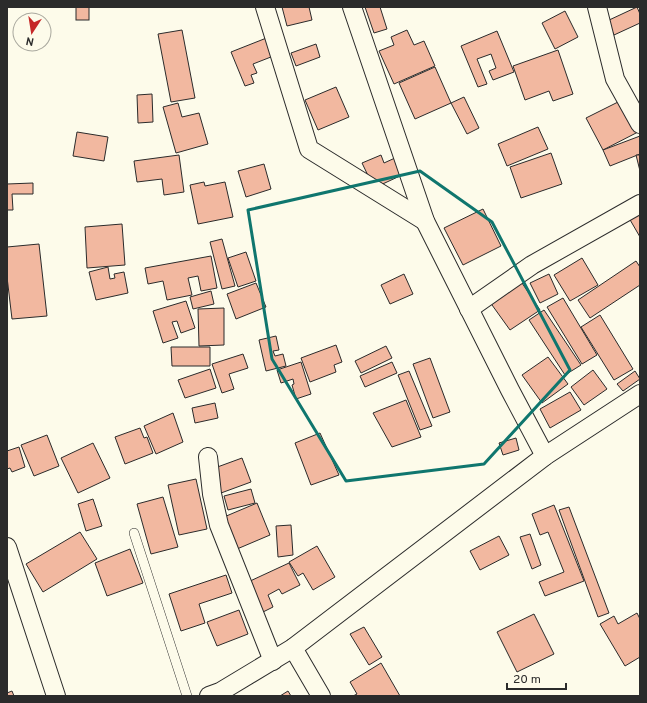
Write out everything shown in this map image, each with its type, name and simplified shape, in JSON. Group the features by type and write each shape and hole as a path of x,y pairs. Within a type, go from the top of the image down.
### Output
{"street":[{"path":"265,7 309,149 425,221"},
{"path":"352,7 425,221 545,456"},
{"path":"598,7 616,79 640,124"},
{"path":"469,309 532,265 640,204"},
{"path":"217,695 293,648 545,456 640,394"},
{"path":"208,457 212,494 219,525 273,661"},
{"path":"7,547 56,696"},
{"path":"293,648 318,696"},
{"path":"293,648 321,696"}],"lane":[{"path":"134,533 187,696"}],"highlighted area":[{"path":"420,171 492,222 570,370 484,464 346,481 272,359 248,210"}],"building":[{"path":"76,7 89,7 89,20 76,20"},
{"path":"282,7 309,7 312,20 287,26"},
{"path":"365,7 380,7 387,29 374,33"},
{"path":"637,7 640,14 640,23 614,35 607,21"},
{"path":"565,11 578,37 555,49 542,23"},
{"path":"182,30 195,98 171,102 158,34"},
{"path":"407,30 414,45 424,41 435,66 394,84 379,51 394,45 391,37"},
{"path":"497,31 514,72 493,80 489,71 496,68 491,54 477,59 487,84 478,87 461,46"},
{"path":"269,37 276,55 253,64 257,73 251,75 254,83 245,86 231,52"},
{"path":"316,44 320,57 296,66 291,53"},
{"path":"558,50 573,94 553,101 549,91 525,100 513,66"},
{"path":"435,67 451,103 415,119 399,83"},
{"path":"336,87 349,117 318,130 305,100"},
{"path":"152,94 153,122 138,123 137,95"},
{"path":"464,97 479,128 467,134 451,103"},
{"path":"622,100 638,132 603,150 586,118"},
{"path":"178,103 182,117 199,113 208,144 176,153 163,107"},
{"path":"538,127 548,149 507,166 498,144"},
{"path":"77,132 108,137 104,161 73,156"},
{"path":"640,136 640,154 610,166 603,150"},
{"path":"551,153 562,184 521,198 510,167"},
{"path":"179,155 184,192 164,195 162,179 137,182 134,161"},
{"path":"381,155 384,163 395,158 402,175 374,188 362,163"},
{"path":"636,155 640,155 640,171"},
{"path":"264,164 271,189 246,197 238,171"},
{"path":"204,182 205,186 225,182 233,217 198,224 190,185"},
{"path":"33,183 33,194 12,194 13,210 7,210 7,184"},
{"path":"483,209 501,246 463,265 444,228"},
{"path":"640,211 640,237 629,218"},
{"path":"122,224 125,265 87,268 85,227"},
{"path":"222,239 235,286 222,289 210,242"},
{"path":"39,244 47,316 12,319 7,277 7,247"},
{"path":"246,252 256,281 238,287 228,258"},
{"path":"211,256 217,288 201,291 198,276 188,278 192,295 167,300 163,281 148,284 145,268"},
{"path":"582,258 598,285 570,301 554,275"},
{"path":"636,261 640,267 640,285 590,318 578,300"},
{"path":"108,267 110,279 115,278 114,274 124,272 128,293 96,300 89,272"},
{"path":"404,274 413,294 390,304 381,285"},
{"path":"549,274 558,294 540,303 530,283"},
{"path":"518,277 540,310 510,330 487,298"},
{"path":"256,283 266,307 236,319 227,294"},
{"path":"211,291 214,304 193,309 190,297"},
{"path":"563,298 597,355 582,364 547,307"},
{"path":"186,301 195,328 181,333 177,321 172,322 178,338 163,343 153,311"},
{"path":"224,308 224,345 199,346 198,309"},
{"path":"544,310 581,365 565,375 529,320"},
{"path":"600,315 633,369 614,380 581,327"},
{"path":"276,336 279,350 273,351 275,356 283,354 286,366 266,371 259,340"},
{"path":"336,345 342,362 334,365 336,372 310,382 301,358"},
{"path":"386,346 392,358 361,373 355,361"},
{"path":"171,347 210,347 210,366 172,366"},
{"path":"243,354 248,368 229,374 234,389 222,393 212,364"},
{"path":"548,357 568,384 542,403 522,375"},
{"path":"430,358 450,412 433,418 413,364"},
{"path":"301,362 311,394 296,399 292,385 294,384 293,379 281,383 277,370"},
{"path":"392,362 397,373 365,387 360,376"},
{"path":"210,369 216,388 185,398 178,380"},
{"path":"593,370 607,389 584,405 571,387"},
{"path":"409,371 432,426 420,430 398,375"},
{"path":"635,371 640,379 623,391 617,384"},
{"path":"570,392 581,410 550,428 540,409"},
{"path":"406,400 421,437 392,447 373,413"},
{"path":"215,403 218,418 195,423 192,408"},
{"path":"173,413 183,442 156,454 144,426"},
{"path":"140,428 144,438 147,437 153,453 125,464 115,437"},
{"path":"320,433 339,475 311,485 295,443"},
{"path":"47,435 59,466 34,476 21,445"},
{"path":"516,438 519,450 503,455 499,443"},
{"path":"93,443 110,478 78,493 61,458"},
{"path":"19,447 25,467 12,472 10,468 7,469 7,451"},
{"path":"242,458 251,482 221,493 212,469"},
{"path":"196,479 207,529 179,535 168,485"},
{"path":"251,489 255,503 228,510 224,496"},
{"path":"163,497 178,547 151,554 137,504"},
{"path":"93,499 102,526 86,531 78,504"},
{"path":"257,503 270,535 237,549 224,517"},
{"path":"554,505 584,581 545,596 539,582 564,572 548,532 540,535 532,514"},
{"path":"569,507 609,613 598,617 559,510"},
{"path":"291,525 293,555 278,557 276,526"},
{"path":"80,532 97,559 43,592 26,564"},
{"path":"530,534 541,565 532,569 520,537"},
{"path":"499,536 509,555 480,570 470,551"},
{"path":"317,546 335,577 313,590 303,573 298,576 289,562"},
{"path":"130,549 143,583 107,596 95,563"},
{"path":"289,563 300,585 282,594 279,589 268,595 273,607 263,612 248,582"},
{"path":"226,575 232,593 199,604 205,623 181,631 169,594"},
{"path":"239,610 248,634 217,646 207,622"},
{"path":"637,613 640,619 640,657 625,666 600,624 614,616 618,624"},
{"path":"534,614 554,654 517,672 497,632"},
{"path":"364,627 382,657 369,665 350,634"},
{"path":"381,663 400,696 353,696 357,694 350,682"},
{"path":"12,691 14,696 7,696 7,693"},
{"path":"288,691 291,696 280,696"}]}
